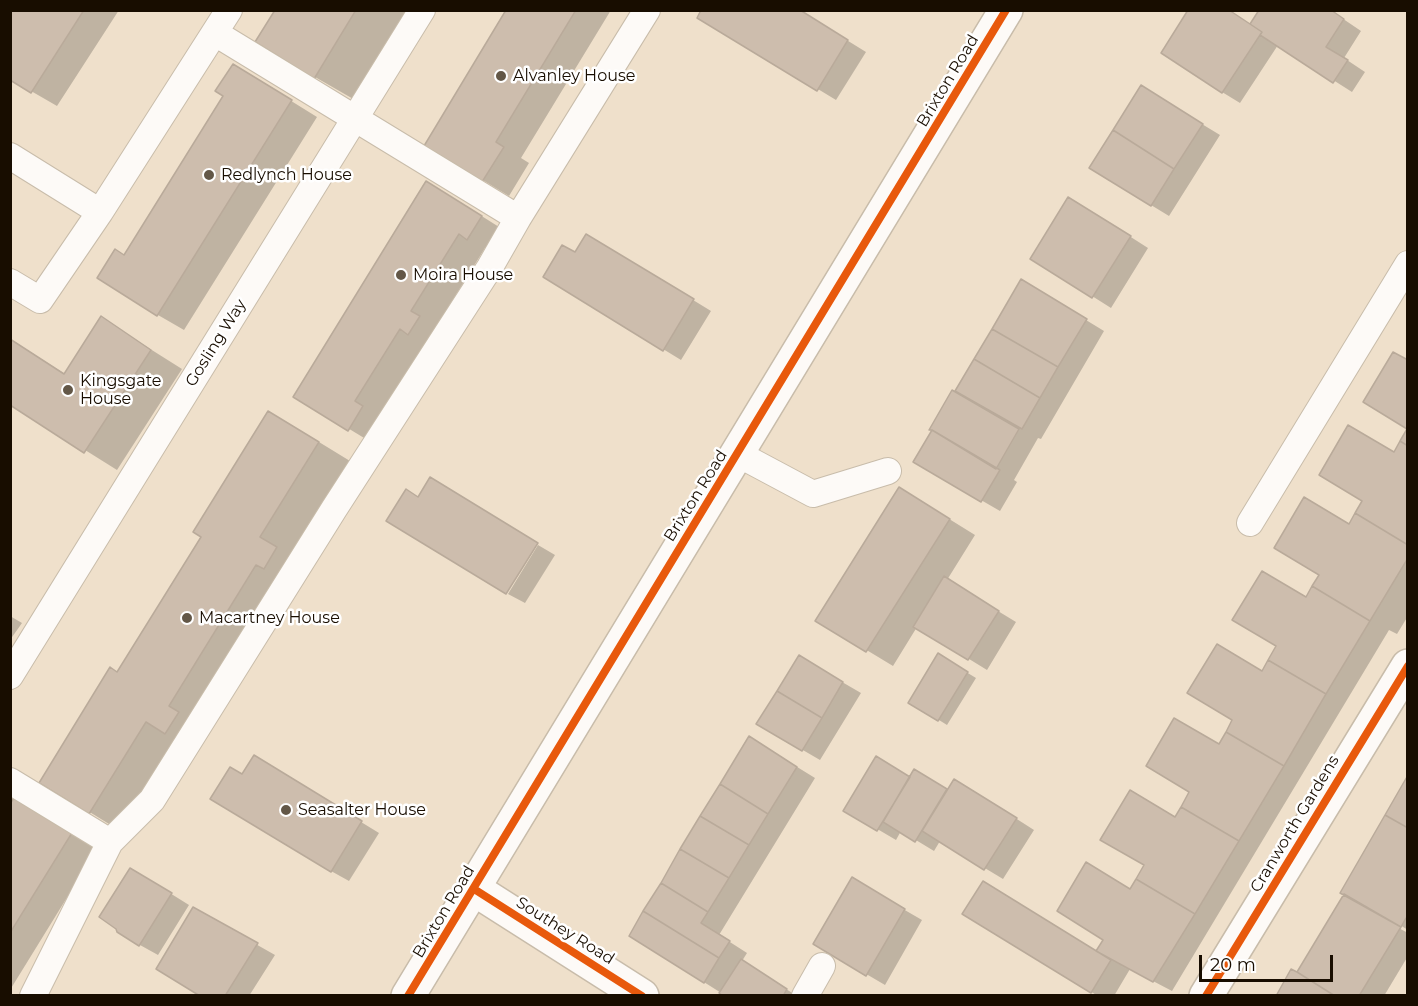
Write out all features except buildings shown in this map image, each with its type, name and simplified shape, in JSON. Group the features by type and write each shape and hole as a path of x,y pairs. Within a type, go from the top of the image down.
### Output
{"main road":[{"name":"Brixton Road","path":"408,996 1006,10"},
{"name":"Cranworth Gardens","path":"1206,996 1407,666"},
{"name":"Southey Road","path":"474,889 642,996"}],"lane":[{"path":"10,282 40,300 100,212 229,10"},
{"name":"Gosling Way","path":"10,675 422,10"},
{"path":"33,996 110,842 152,800 334,509 490,267 647,10"},
{"path":"215,33 518,218"},
{"path":"10,156 100,212"},
{"path":"1250,523 1407,264"},
{"path":"738,454 813,494 888,471"},
{"path":"10,781 110,842"},
{"path":"805,996 822,966"}],"cycle path":[{"path":"408,996 1006,10"},
{"path":"1206,996 1408,666"},
{"path":"474,889 642,996"}],"place":[{"name":"Alvanley House","path":"501,76"},
{"name":"Redlynch House","path":"209,175"},
{"name":"Moira House","path":"401,275"},
{"name":"Kingsgate House","path":"68,390"},
{"name":"Macartney House","path":"187,618"},
{"name":"Seasalter House","path":"286,810"}]}
